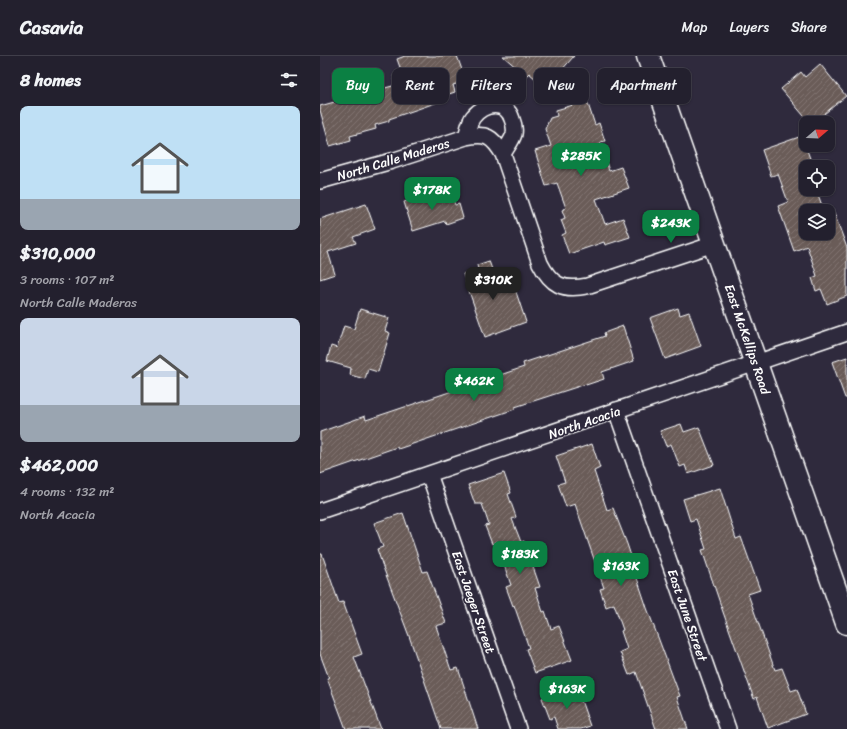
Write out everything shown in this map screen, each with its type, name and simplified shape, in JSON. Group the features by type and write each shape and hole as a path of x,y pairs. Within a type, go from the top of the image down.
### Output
{"main road":[{"name":"East McKellips Road","path":"648,56 847,623"}],"street":[{"name":"North Calle Maderas","path":"466,137 472,118 480,110 491,105 499,105 506,109 511,115 514,126 514,134 503,154"},
{"name":"North Calle Maderas","path":"320,181 392,161 466,137 477,135 488,136 497,143 503,154 540,263 546,275 554,283 565,288 576,289 714,244"},
{"name":"North Acacia","path":"320,510 847,332"},
{"name":"East June Street","path":"616,410 728,729"},
{"name":"East Jaeger Street","path":"429,474 518,729"}],"building":[{"path":"405,56 457,56 461,68 457,68 457,84 453,85 455,92 449,94 449,68 400,68 397,59"},
{"path":"503,56 574,56 564,68 534,68 534,77 529,73 526,76 526,68 517,68"},
{"path":"820,64 846,96 822,116 804,116 781,89 801,72 805,77"},
{"path":"392,86 392,104 432,104 389,119 389,121 375,125 376,129 350,136 351,140 330,146 320,106 332,103 332,104 384,104 384,88"},
{"path":"577,104 588,104 595,125 599,123 605,141 600,142 609,171 621,167 629,188 596,199 605,224 623,218 630,237 605,245 604,242 569,254 562,235 566,233 561,220 565,218 562,210 566,208 557,183 546,186 535,151 551,146 545,129 550,118 557,116 556,110"},
{"path":"799,137 799,152 808,152 811,160 799,160 799,196 818,196 821,204 799,204 799,240 835,240 835,215 847,248 847,296 827,304 821,289 816,291 812,278 817,276 807,246 794,251 778,206 788,202 778,174 771,176 762,150"},
{"path":"433,192 436,201 452,196 455,205 459,204 463,218 446,224 445,221 413,231 404,202"},
{"path":"366,204 375,229 353,237 356,243 328,252 335,274 320,279 320,219"},
{"path":"489,261 494,275 499,274 504,290 514,286 526,322 485,337 463,274 478,269 477,265"},
{"path":"678,308 680,315 689,312 701,346 665,359 650,318"},
{"path":"360,309 389,318 385,331 390,333 378,372 368,369 365,379 350,375 351,368 327,361 331,346 337,348 344,326 354,329"},
{"path":"623,326 634,361 602,372 604,379 515,407 515,409 398,449 397,447 320,474 320,432 365,416 366,420 524,367 523,363 605,336 604,333"},
{"path":"847,357 847,398 845,398 832,362"},
{"path":"681,424 684,432 699,427 714,465 688,474 685,465 680,467 671,444 666,446 660,431"},
{"path":"592,444 600,468 594,471 607,510 613,508 627,544 647,608 680,696 677,697 688,729 656,729 636,672 629,675 620,652 627,649 621,631 623,630 614,604 606,607 600,589 604,588 575,504 566,507 558,484 565,482 556,456"},
{"path":"504,473 511,493 508,494 516,517 512,519 521,542 524,541 540,587 535,588 543,612 545,611 551,629 559,626 572,660 535,673 526,649 529,648 506,587 511,585 496,542 492,544 485,526 489,525 482,504 475,504 468,485"},
{"path":"720,488 736,539 741,537 760,590 748,594 775,670 782,668 791,691 797,689 806,714 768,728 757,697 754,699 723,612 702,550 706,549 696,519 690,521 683,499"},
{"path":"403,513 423,572 427,571 446,623 436,626 451,670 458,668 478,729 441,729 409,636 383,567 377,549 383,547 374,523"},
{"path":"320,554 322,554 339,603 343,602 362,654 354,657 381,729 346,729 327,678 329,678 320,654"},
{"path":"576,686 590,726 581,729 558,729 554,717 550,719 542,698"}]}
